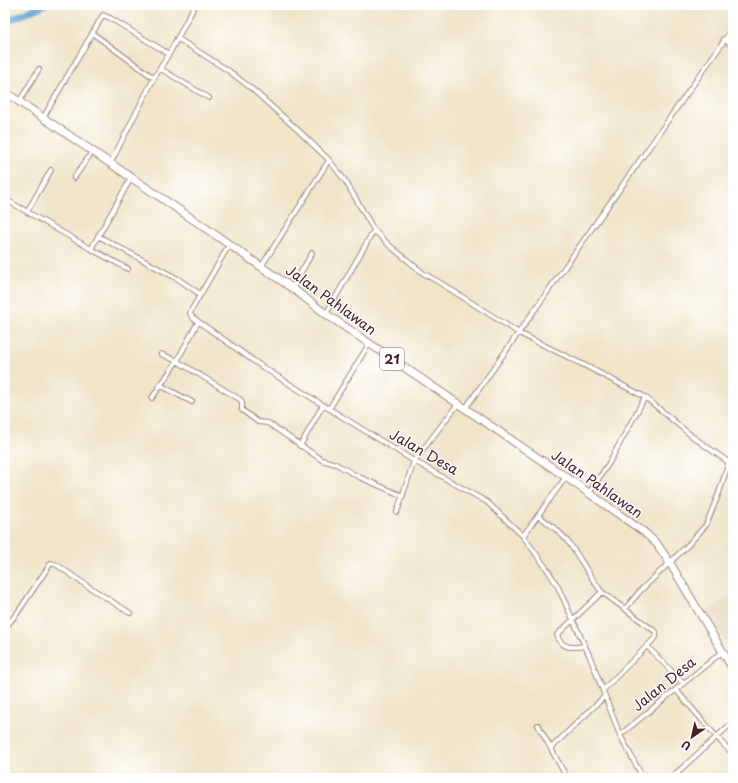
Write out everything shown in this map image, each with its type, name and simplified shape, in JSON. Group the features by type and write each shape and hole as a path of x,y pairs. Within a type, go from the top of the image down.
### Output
{"highway":[{"name":"Jalan Pahlawan","path":"5,92 292,288 369,344 566,477 644,532 657,544 670,564 733,669"}],"street":[{"path":"110,164 154,78 169,54 195,5"},
{"path":"43,118 102,16 106,16 169,54"},
{"path":"465,410 733,28"},
{"path":"92,33 154,78"},
{"path":"177,38 229,71 252,88 300,132 329,160 346,182 374,230 394,250 423,273 519,333 645,396 693,437 725,459 728,464 719,493 706,525 670,564 641,590 625,609"},
{"path":"724,39 733,46"},
{"path":"160,68 208,98"},
{"path":"19,102 39,69"},
{"path":"74,178 92,152"},
{"path":"261,267 329,160"},
{"path":"26,212 51,170"},
{"path":"91,249 131,178"},
{"path":"5,199 128,269"},
{"path":"326,314 374,230"},
{"path":"98,236 178,279 200,294"},
{"path":"152,398 177,360 198,322 190,313 229,245"},
{"path":"292,288 312,253"},
{"name":"Jalan Desa","path":"198,322 261,366 329,409 487,502 523,536 554,580 574,620 620,735 643,778"},
{"path":"329,409 369,344"},
{"path":"161,354 177,360 241,400 242,411 250,417 259,422 268,423 322,460 336,464 359,477 402,496"},
{"path":"160,386 192,402"},
{"path":"589,493 609,463 645,396"},
{"path":"397,512 414,460 458,404"},
{"path":"300,446 323,405"},
{"path":"523,536 566,477"},
{"path":"538,516 568,541 594,583 602,592 656,632 656,637 603,690"},
{"path":"5,628 18,612 51,563 57,565 86,586 130,613"},
{"path":"585,646 575,648 567,647 560,643 558,634 602,592"},
{"path":"647,646 683,683"},
{"name":"Jalan Desa","path":"620,735 722,652"},
{"path":"676,690 716,737 733,754"},
{"path":"551,748 605,696"},
{"path":"671,778 733,722"},
{"path":"538,725 567,778"},
{"path":"677,772 682,778"}],"shaded area":[{"path":"733,594 733,654 707,611"}],"waterway":[{"path":"5,22 44,5"}]}
